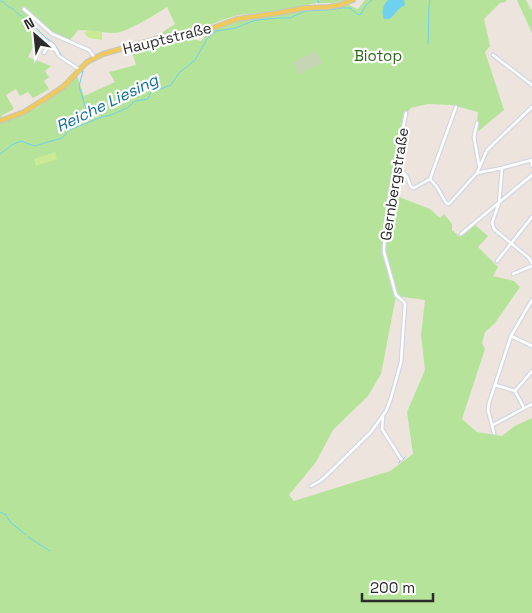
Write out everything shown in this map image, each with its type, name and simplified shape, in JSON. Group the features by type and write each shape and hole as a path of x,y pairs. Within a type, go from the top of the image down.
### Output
{"main road":[{"name":"Hauptstraße","path":"0,121 24,112 47,98 64,86 87,62 95,58 163,37 204,32 237,19 278,14 304,8 329,7 353,0"}],"street":[{"path":"24,9 52,34 89,50 95,58"},
{"path":"44,53 50,43 59,56 80,70"},
{"path":"493,55 532,85"},
{"path":"395,164 405,174 412,188 430,179 456,107"},
{"path":"430,179 446,203 449,204 477,173 487,150 532,107"},
{"name":"Gernbergstraße","path":"311,486 326,476 378,424 391,398 401,362 405,305 396,294 384,249 389,199 406,113"},
{"path":"477,123 474,137 480,166"},
{"path":"477,173 531,160 532,166"},
{"path":"502,168 499,203 492,226 529,258 532,264 513,274"},
{"path":"461,234 532,175"},
{"path":"497,261 532,217"},
{"path":"529,258 532,255"},
{"path":"494,433 488,406 511,336 532,300"},
{"path":"511,336 532,346"},
{"path":"515,391 532,371"},
{"path":"495,384 515,391 524,408"},
{"path":"493,425 532,404"},
{"path":"382,428 383,416"},
{"path":"378,424 401,459"}],"green space":[{"name":"Biotop","path":"0,0 346,0 303,6 313,8 346,4 358,9 365,0 507,0 500,3 484,19 490,46 485,52 504,110 476,133 478,112 452,105 428,104 411,108 405,114 391,194 430,209 440,218 444,214 452,224 452,230 460,237 474,224 488,236 478,247 498,267 493,276 514,281 520,287 495,323 485,332 482,343 485,349 462,419 477,432 502,436 515,426 532,418 532,613 0,613","holes":["167,7 175,24 163,32 162,36 200,29 238,15 271,12 211,29 201,41 179,35 161,38 160,41 132,52 136,65 109,72 115,82 84,96 77,76 37,108 4,121 1,116 14,109 6,95 16,89 20,96 28,92 33,98 49,89 44,81 49,77 45,71 51,66 28,57 40,34 26,23 28,15 68,43 78,30 119,32 141,23","396,296 425,300 421,335 425,370 407,412 413,454 390,471 294,501 289,495 316,462 333,430 368,396 381,374"]},
{"path":"517,0 526,0 532,9 532,33"},
{"path":"89,30 102,32 102,40 89,38 84,33"},
{"path":"316,51 322,63 299,74 293,62"},
{"path":"55,152 57,159 36,166 34,159"}],"water":[{"path":"388,0 404,0 405,5 391,18 384,19 383,9"}],"waterway":[{"name":"Reiche Liesing","path":"0,154 21,141 34,146 62,138 69,130 127,108 135,101 148,99 150,93 171,85 179,73 195,60 207,39 216,31 236,28 257,20 290,18 305,11 350,8 360,15 366,5 372,0"},
{"path":"428,44 430,0"},
{"path":"0,1 13,9 54,43 62,56 78,67"},
{"path":"83,71 79,86 91,120"},
{"path":"0,512 6,515 10,522 26,535"},
{"path":"28,537 50,551"}]}
